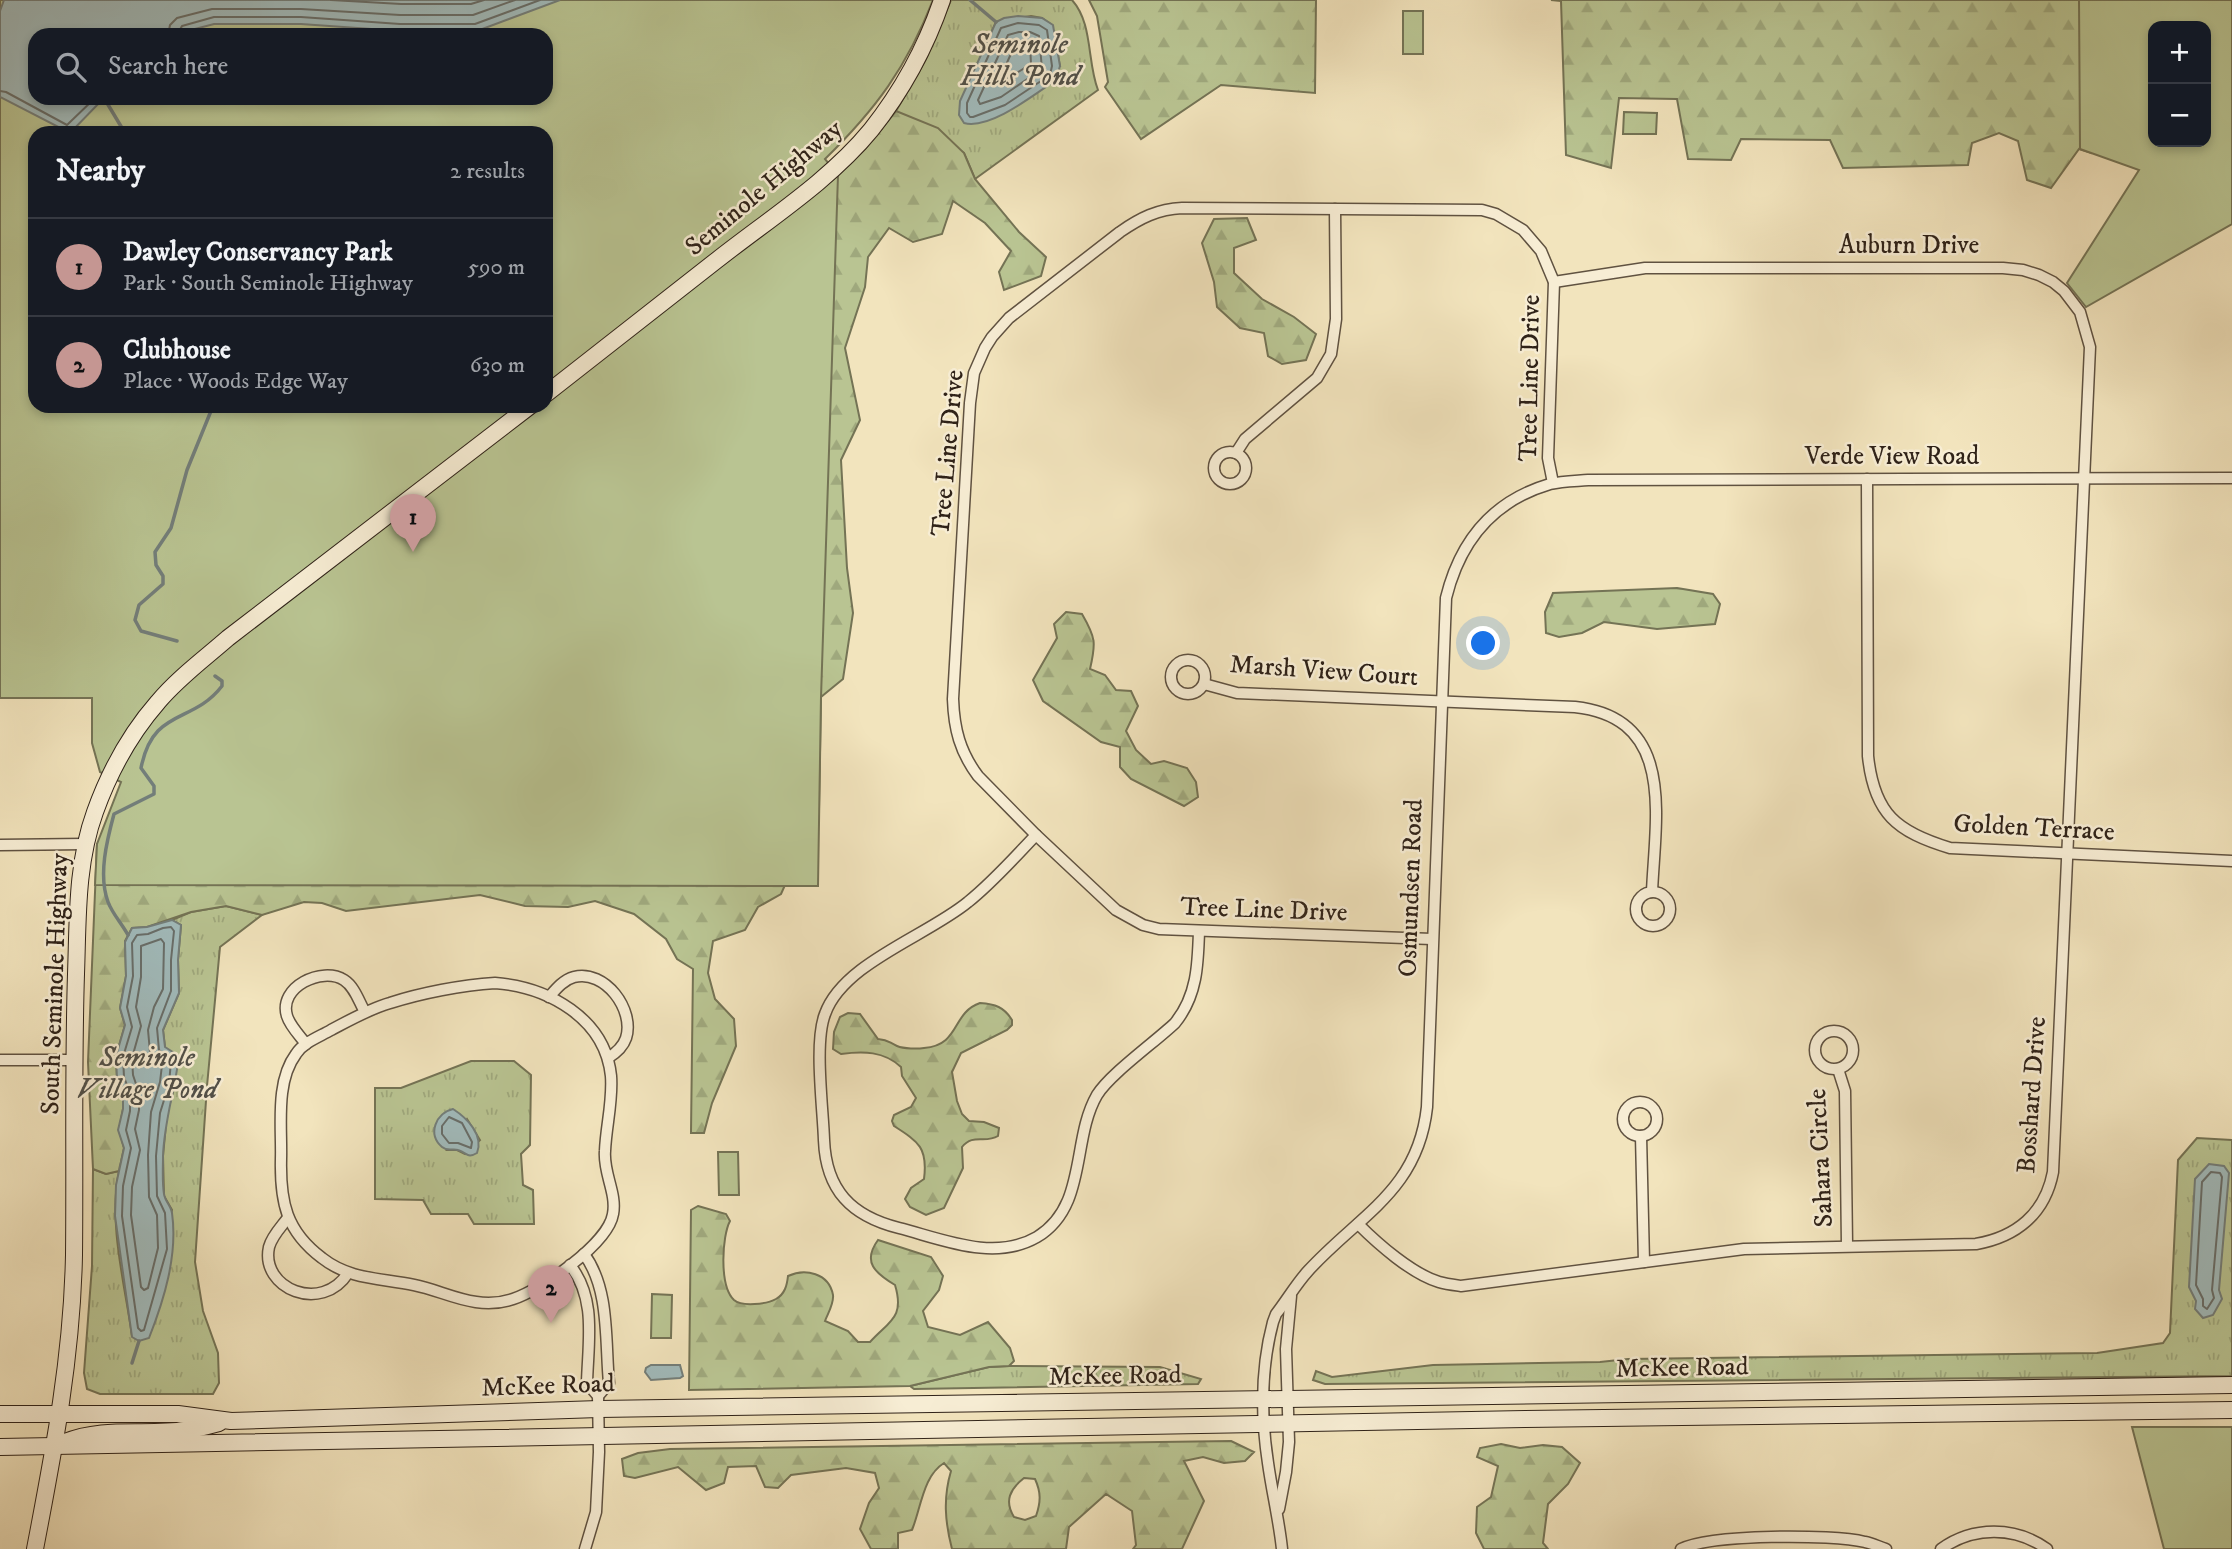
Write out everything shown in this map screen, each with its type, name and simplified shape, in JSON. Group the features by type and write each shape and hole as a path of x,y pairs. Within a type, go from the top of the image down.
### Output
{"main road":[{"name":"Seminole Highway","path":"553,388 800,195 852,149 883,113 918,60 942,0"},
{"name":"South Seminole Highway","path":"35,1549 61,1415 74,1260 74,1060 79,905 85,844 95,811 123,750 152,709 180,679 521,413"},
{"name":"McKee Road","path":"0,1414 177,1414 231,1421 599,1416 1264,1398 2232,1385"},
{"name":"McKee Road","path":"0,1447 599,1416 1289,1424 2232,1410"},
{"path":"55,1446 92,1434 185,1431 231,1421"}],"street":[{"name":"Tree Line Drive","path":"1432,939 1159,929 1128,918 1035,835 968,763 959,743 953,699 974,373 985,348 1009,318 1120,232 1137,220 1155,213 1182,208 1465,208 1496,214 1513,222 1534,240 1549,266 1554,282 1548,458 1553,483"},
{"path":"1236,453 1245,439 1311,384 1325,368 1331,354 1336,319 1335,209"},
{"name":"Auburn Drive","path":"1554,282 1645,268 1983,267 2023,270 2039,275 2053,282 2074,301 2088,337 2090,347 2086,478"},
{"name":"Bosshard Drive","path":"1358,1224 1373,1240 1421,1274 1439,1282 1461,1286 1745,1249 1976,1244 1990,1242 2021,1228 2036,1213 2046,1196 2053,1172 2086,478"},
{"name":"Verde View Road","path":"1553,483 1588,480 2232,478"},
{"name":"Golden Terrace","path":"1867,479 1868,756 1871,781 1884,808 1899,827 1919,839 1950,848 2232,861"},
{"name":"Osmundsen Road","path":"1282,1549 1279,1513 1268,1467 1264,1424 1264,1374 1273,1322 1307,1272 1402,1179 1416,1152 1424,1125 1427,1107 1440,702 1446,598 1453,572 1476,531 1500,508 1526,493 1553,483"},
{"name":"Marsh View Court","path":"1204,684 1237,693 1594,709 1610,715 1622,723 1645,748 1654,774 1656,794 1652,892"},
{"path":"1035,835 970,901 950,916 855,973 836,991 829,1003 820,1040 826,1165 837,1190 859,1212 887,1225 988,1249 1014,1246 1044,1231 1064,1209 1070,1197 1086,1121 1100,1091 1184,1012 1195,983 1199,931"},
{"path":"0,845 85,844"},
{"path":"306,1044 287,1018 286,1009 292,992 307,980 316,976 342,979 351,986 365,1012"},
{"path":"549,997 566,980 582,976 596,979 614,994 624,1008 627,1032 622,1047 608,1058"},
{"path":"476,984 515,985 567,1006 586,1021 603,1043 608,1058 611,1099 604,1155 614,1212 605,1233 584,1254 531,1292 498,1303 478,1303 414,1285 348,1273 323,1260 307,1247 287,1219 281,1180 283,1094 289,1066 306,1044 365,1012 390,1002 476,984"},
{"path":"0,1060 74,1060"},
{"name":"Sahara Circle","path":"1838,1069 1845,1091 1847,1245"},
{"path":"1641,1136 1644,1262"},
{"path":"287,1219 269,1247 269,1261 275,1275 284,1285 296,1291 314,1294 332,1290 348,1273"},
{"path":"584,1254 595,1269 601,1292 609,1383 599,1416 596,1512 585,1549"},
{"path":"570,1265 586,1291 589,1321 587,1383 599,1416"},
{"name":"Osmundsen Road","path":"1279,1513 1286,1472 1289,1424 1286,1349 1291,1296"},
{"path":"1941,1549 1963,1536 1997,1531 2028,1538 2047,1549"},
{"path":"1681,1549 1710,1540 1833,1538 1865,1542 1886,1549"}],"green space":[{"path":"0,0 933,0 901,67 875,104 825,159 838,175 821,697 818,886 95,885 97,844 121,782 100,772 92,743 92,698 0,698"},
{"path":"951,0 1072,0 1079,9 1087,31 1098,90 975,179 964,153 896,111 925,61","holes":["1031,16 1042,18 1052,25 1060,66 979,61 996,22"]},
{"path":"1089,0 1316,0 1315,93 1221,85 1141,139 1105,87 1108,82 1097,16"},
{"path":"1551,0 2099,0 2091,153 2079,149 2051,188 2027,180 2018,141 1999,133 1972,143 1968,165 1843,168 1830,140 1741,139 1731,160 1688,159 1677,99 1619,98 1611,168 1566,155 1561,1"},
{"path":"2079,0 2232,0 2232,224 2086,307 2067,283 2139,170 2080,149"},
{"path":"1403,11 1423,11 1423,54 1403,54"},
{"path":"896,111 938,128 964,153 975,179 1019,232 1046,257 1041,276 1004,290 999,272 1011,251 985,223 953,201 942,234 913,242 889,228 868,257 865,287 845,348 860,420 841,460 847,568 853,613 843,679 821,697 819,809 781,894 758,907 745,930 713,941 708,973 715,999 734,1019 736,1046 712,1103 704,1133 691,1133 693,969 677,959 666,939 634,914 595,901 568,907 525,906 480,895 346,911 322,903 304,902 262,915 226,906 191,912 147,927 132,928 125,941 126,976 120,1008 125,1025 116,1056 117,1079 123,1093 119,1130 124,1148 119,1171 106,1174 93,1169 88,1062 97,844 838,175 865,149"},
{"path":"1624,112 1657,113 1656,134 1623,134"},
{"path":"1247,218 1256,240 1234,248 1234,273 1262,299 1294,317 1316,334 1306,360 1282,364 1268,356 1264,333 1240,328 1217,307 1214,282 1202,243 1214,219"},
{"path":"1677,588 1713,594 1720,604 1715,624 1657,629 1604,622 1582,633 1559,637 1546,633 1545,612 1553,593"},
{"path":"1066,612 1082,614 1090,629 1094,646 1090,669 1105,675 1116,690 1131,691 1138,706 1126,731 1136,750 1151,764 1164,761 1187,768 1196,782 1198,797 1184,806 1131,779 1120,767 1120,747 1101,742 1043,701 1033,680 1057,638 1054,624"},
{"path":"226,906 262,915 220,947 207,1086 195,1262 203,1311 218,1353 219,1383 213,1394 100,1394 87,1389 84,1373 92,1266 93,1169 106,1174 119,1171 116,1233 132,1336 139,1340 172,1210 164,1196 163,1156 167,1114 175,1085 163,1030 179,993 181,925 172,920 191,912"},
{"path":"980,1003 1002,1009 1012,1020 1012,1025 961,1053 952,1072 962,1114 969,1121 984,1122 999,1128 998,1136 970,1140 962,1147 963,1168 944,1208 926,1215 910,1207 905,1199 911,1188 924,1179 925,1160 916,1142 894,1126 892,1121 894,1115 911,1107 916,1098 902,1076 901,1067 888,1058 873,1053 841,1054 833,1049 834,1032 840,1017 848,1013 860,1014 878,1039 903,1048 936,1046 950,1035 964,1014"},
{"path":"471,1061 514,1061 531,1075 530,1145 521,1154 523,1185 533,1190 534,1224 474,1224 468,1214 431,1214 423,1200 375,1199 375,1088 401,1088","holes":["467,1119 480,1140 465,1154 457,1150 447,1150"]},
{"path":"2197,1138 2232,1140 2232,1376 1325,1384 1313,1380 1316,1371 1332,1377 1433,1365 1600,1362 1628,1359 2097,1353 2163,1343 2170,1333 2178,1160"},
{"path":"718,1152 738,1152 739,1195 719,1195"},
{"path":"698,1206 726,1214 730,1221 724,1249 724,1273 729,1293 738,1302 755,1304 772,1301 783,1292 788,1276 802,1272 815,1274 827,1282 833,1295 825,1321 848,1331 858,1342 870,1342 893,1318 898,1305 895,1285 877,1271 871,1261 873,1248 878,1240 931,1257 943,1276 939,1290 923,1311 928,1327 960,1335 988,1322 1010,1348 1014,1361 1009,1366 989,1367 910,1386 689,1390 691,1210"},
{"path":"652,1294 672,1295 671,1338 651,1338"},
{"path":"989,1367 1160,1367 1201,1379 1198,1384 914,1389 910,1386"},
{"path":"2132,1427 2232,1427 2232,1549 2164,1549"},
{"path":"1231,1441 1254,1452 1245,1461 1224,1463 1203,1457 1184,1461 1204,1501 1182,1549 1133,1549 1136,1545 1132,1511 1106,1494 1069,1527 1066,1549 952,1549 946,1510 951,1471 944,1463 927,1484 912,1530 898,1533 898,1549 871,1549 860,1529 869,1503 879,1488 875,1473 846,1468 791,1475 778,1488 765,1487 756,1466 728,1467 724,1483 706,1490 678,1467 635,1478 624,1476 622,1459 638,1453 670,1449","holes":["1024,1478 1035,1479 1040,1497 1036,1516 1025,1520 1014,1517 1009,1506 1012,1491"]},
{"path":"1501,1444 1520,1448 1543,1445 1562,1447 1580,1463 1568,1484 1548,1504 1543,1543 1548,1549 1484,1549 1476,1533 1477,1507 1491,1497 1498,1466 1477,1457 1480,1448"}],"water":[{"path":"4,0 560,0 485,28 214,24 199,28 28,28 28,105 97,105 77,126 56,126 0,97 0,11"},
{"name":"Seminole Hills Pond","path":"1018,16 1042,18 1053,25 1060,66 1056,80 999,116 975,124 964,123 959,115 960,101 996,22"},
{"name":"Seminole Village Pond","path":"172,920 181,925 179,993 163,1030 165,1047 179,1056 165,1131 163,1189 172,1213 173,1245 168,1277 155,1323 149,1338 139,1341 132,1337 115,1216 116,1185 124,1148 118,1130 123,1109 123,1093 117,1079 116,1056 125,1025 120,1008 126,976 125,942 132,928"},
{"path":"453,1109 469,1122 476,1134 479,1146 474,1155 446,1149 437,1142 434,1130 438,1119"},
{"path":"2209,1164 2224,1166 2229,1173 2219,1290 2222,1299 2213,1315 2203,1318 2195,1309 2196,1301 2189,1287 2195,1179"},
{"path":"651,1365 680,1365 683,1376 651,1380 645,1372"}],"waterway":[{"path":"970,0 996,22"},
{"path":"108,105 121,126"},
{"path":"177,641 141,631 135,620 139,605 163,584 163,576 156,565 155,552 171,528 187,470 210,413"},
{"path":"128,935 110,906 105,892 106,846 114,814 154,794 154,786 141,768 154,735 210,698 222,686 222,681 215,676"},
{"path":"132,1363 139,1341"}],"place":[{"name":"Dawley Conservancy Park","path":"413,552"},
{"name":"Clubhouse","path":"551,1323"}]}
